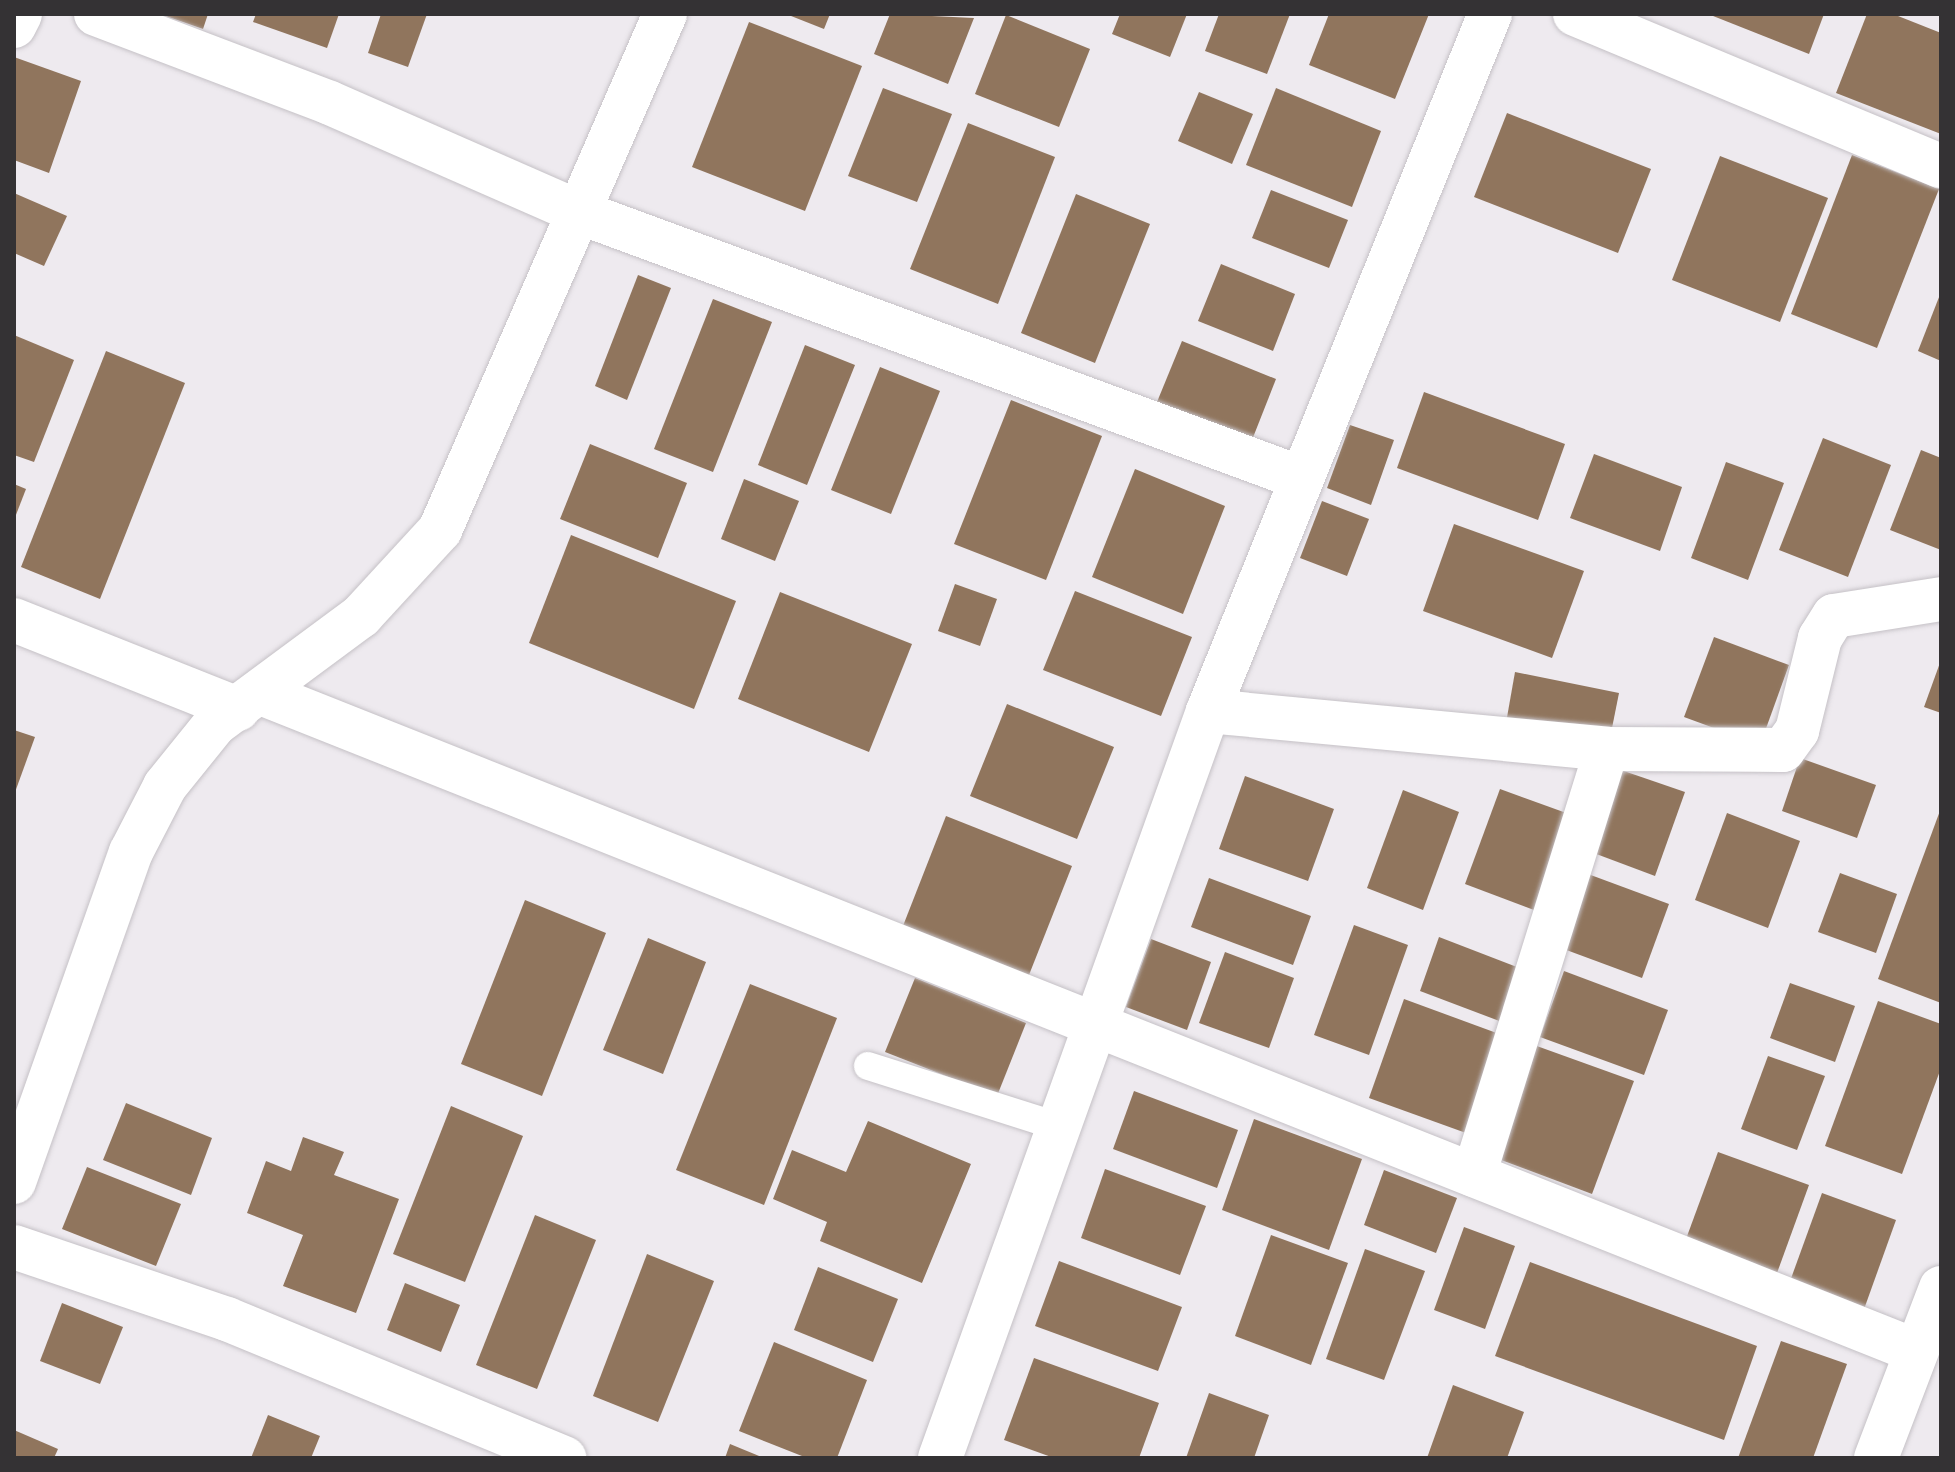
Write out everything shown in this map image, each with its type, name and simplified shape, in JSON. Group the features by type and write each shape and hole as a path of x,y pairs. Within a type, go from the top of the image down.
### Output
{"street":[{"path":"14,26 20,14"},
{"path":"96,14 330,103 576,211 1301,478"},
{"path":"14,1182 131,852 165,786 215,724 361,616 440,530 576,211 665,14"},
{"path":"940,1458 1208,711 1490,14"},
{"path":"1575,14 1941,166"},
{"path":"1208,711 1607,749 1783,750 1797,731 1820,638 1834,616 1941,599"},
{"path":"14,620 250,701 1474,1175 1914,1350"},
{"path":"1474,1175 1607,749"},
{"path":"14,1247 227,1319 565,1458"},
{"path":"1876,1458 1914,1350 1941,1288"}],"lane":[{"path":"868,1066 1057,1126"}],"building":[{"path":"160,14 208,14 203,29"},
{"path":"256,14 339,14 327,48 253,22"},
{"path":"381,14 427,14 408,67 368,53"},
{"path":"786,14 830,14 824,29"},
{"path":"890,14 974,18 948,84 874,54"},
{"path":"1120,14 1187,14 1170,57 1112,34"},
{"path":"1219,14 1290,14 1267,74 1205,51"},
{"path":"1329,14 1429,14 1395,99 1309,65"},
{"path":"1708,14 1824,14 1809,54"},
{"path":"1867,14 1893,14 1941,33 1941,134 1836,93"},
{"path":"1006,15 1090,49 1059,127 975,94"},
{"path":"749,22 862,66 805,211 692,167"},
{"path":"14,57 81,81 49,173 14,160"},
{"path":"883,88 952,114 917,202 848,176"},
{"path":"1276,88 1381,131 1352,207 1246,165"},
{"path":"1199,92 1253,114 1232,164 1178,141"},
{"path":"1507,113 1651,169 1618,253 1474,197"},
{"path":"968,123 1055,157 998,304 910,269"},
{"path":"1852,155 1939,189 1877,348 1791,314"},
{"path":"1720,156 1828,198 1780,322 1672,280"},
{"path":"1271,190 1348,220 1329,268 1252,238"},
{"path":"14,193 67,216 44,266 14,253"},
{"path":"1076,194 1150,224 1095,363 1021,333"},
{"path":"1221,264 1295,294 1273,351 1198,321"},
{"path":"638,275 671,288 627,400 595,386"},
{"path":"1941,292 1941,361 1918,351"},
{"path":"713,299 772,322 713,472 654,449"},
{"path":"14,335 74,360 34,462 14,455"},
{"path":"1182,341 1276,379 1252,440 1157,402"},
{"path":"805,345 855,365 807,485 758,465"},
{"path":"106,351 185,383 100,599 21,567"},
{"path":"880,367 940,391 891,514 831,490"},
{"path":"1424,392 1565,444 1538,520 1397,468"},
{"path":"1011,400 1102,436 1046,580 954,544"},
{"path":"1350,425 1394,440 1371,505 1327,488"},
{"path":"1823,438 1891,465 1848,577 1779,550"},
{"path":"590,444 687,483 658,558 560,519"},
{"path":"1921,450 1941,458 1941,550 1890,530"},
{"path":"1594,454 1682,487 1660,551 1570,518"},
{"path":"1726,462 1784,483 1748,580 1691,558"},
{"path":"1135,469 1225,506 1183,614 1092,577"},
{"path":"744,479 799,501 775,561 721,539"},
{"path":"14,484 26,489 14,520"},
{"path":"1322,501 1369,519 1347,576 1300,558"},
{"path":"1454,524 1584,571 1552,658 1423,611"},
{"path":"571,535 736,601 694,709 529,643"},
{"path":"955,584 997,599 980,646 938,631"},
{"path":"1075,591 1192,637 1161,716 1043,670"},
{"path":"780,592 912,644 869,752 738,699"},
{"path":"1714,637 1789,665 1760,745 1684,717"},
{"path":"1941,660 1941,713 1924,707"},
{"path":"1515,672 1619,693 1609,743 1506,723"},
{"path":"1007,704 1114,747 1077,839 970,796"},
{"path":"14,730 35,737 14,795"},
{"path":"1800,758 1876,785 1857,838 1782,811"},
{"path":"1621,770 1685,792 1655,876 1591,852"},
{"path":"1245,776 1334,809 1308,881 1219,849"},
{"path":"1500,789 1569,814 1534,910 1465,884"},
{"path":"1403,790 1459,812 1423,910 1367,888"},
{"path":"1941,808 1941,1003 1878,979"},
{"path":"1727,813 1800,841 1768,928 1695,900"},
{"path":"946,816 1072,866 1027,980 901,931"},
{"path":"1840,873 1897,894 1876,953 1818,932"},
{"path":"1588,874 1669,904 1642,978 1561,948"},
{"path":"1209,878 1311,916 1293,965 1191,927"},
{"path":"525,900 606,933 542,1096 461,1064"},
{"path":"1354,925 1408,945 1369,1055 1314,1035"},
{"path":"1439,937 1522,969 1502,1022 1420,991"},
{"path":"648,938 706,962 663,1074 603,1050"},
{"path":"1151,939 1211,962 1187,1030 1126,1007"},
{"path":"1225,952 1294,978 1269,1048 1199,1023"},
{"path":"1564,971 1668,1010 1644,1075 1540,1037"},
{"path":"915,978 1026,1023 997,1096 885,1052"},
{"path":"1790,983 1855,1006 1835,1062 1770,1038"},
{"path":"750,984 837,1018 764,1205 676,1170"},
{"path":"1404,999 1502,1035 1466,1133 1369,1098"},
{"path":"1878,1001 1941,1024 1941,1068 1902,1174 1825,1146"},
{"path":"1534,1045 1634,1081 1592,1194 1493,1157"},
{"path":"1768,1056 1825,1076 1797,1150 1741,1129"},
{"path":"1134,1091 1238,1130 1217,1188 1113,1149"},
{"path":"126,1103 212,1138 191,1195 103,1160"},
{"path":"451,1106 523,1136 465,1282 393,1254"},
{"path":"1254,1119 1362,1159 1329,1250 1222,1210"},
{"path":"868,1121 971,1164 922,1283 820,1241 827,1222 773,1199 792,1150 846,1172"},
{"path":"303,1137 344,1152 334,1175 399,1199 356,1313 283,1286 303,1235 247,1213 266,1161 291,1171"},
{"path":"1718,1152 1809,1185 1777,1273 1686,1239"},
{"path":"87,1167 181,1204 156,1266 62,1229"},
{"path":"1105,1169 1206,1206 1180,1275 1081,1238"},
{"path":"1384,1170 1457,1198 1436,1253 1364,1225"},
{"path":"1822,1193 1896,1220 1863,1312 1789,1284"},
{"path":"535,1215 596,1240 537,1389 476,1365"},
{"path":"1464,1227 1515,1246 1485,1329 1434,1310"},
{"path":"1271,1235 1348,1263 1311,1365 1235,1336"},
{"path":"1365,1249 1425,1271 1384,1380 1326,1359"},
{"path":"647,1254 714,1281 658,1422 593,1396"},
{"path":"1059,1261 1182,1307 1158,1371 1035,1326"},
{"path":"1530,1262 1757,1346 1724,1440 1495,1356"},
{"path":"818,1267 898,1299 873,1362 794,1330"},
{"path":"405,1283 460,1305 441,1352 387,1330"},
{"path":"62,1303 123,1327 100,1384 40,1361"},
{"path":"1781,1341 1847,1364 1813,1458 1738,1458"},
{"path":"774,1342 867,1380 837,1458 807,1458 739,1431"},
{"path":"1034,1358 1159,1403 1139,1458 1054,1458 1004,1440"},
{"path":"1453,1385 1524,1412 1507,1458 1427,1458"},
{"path":"1209,1393 1269,1415 1254,1458 1186,1458"},
{"path":"268,1415 320,1436 311,1458 251,1458"},
{"path":"14,1430 58,1449 54,1458 14,1458"},
{"path":"730,1444 764,1458 725,1458"}]}
